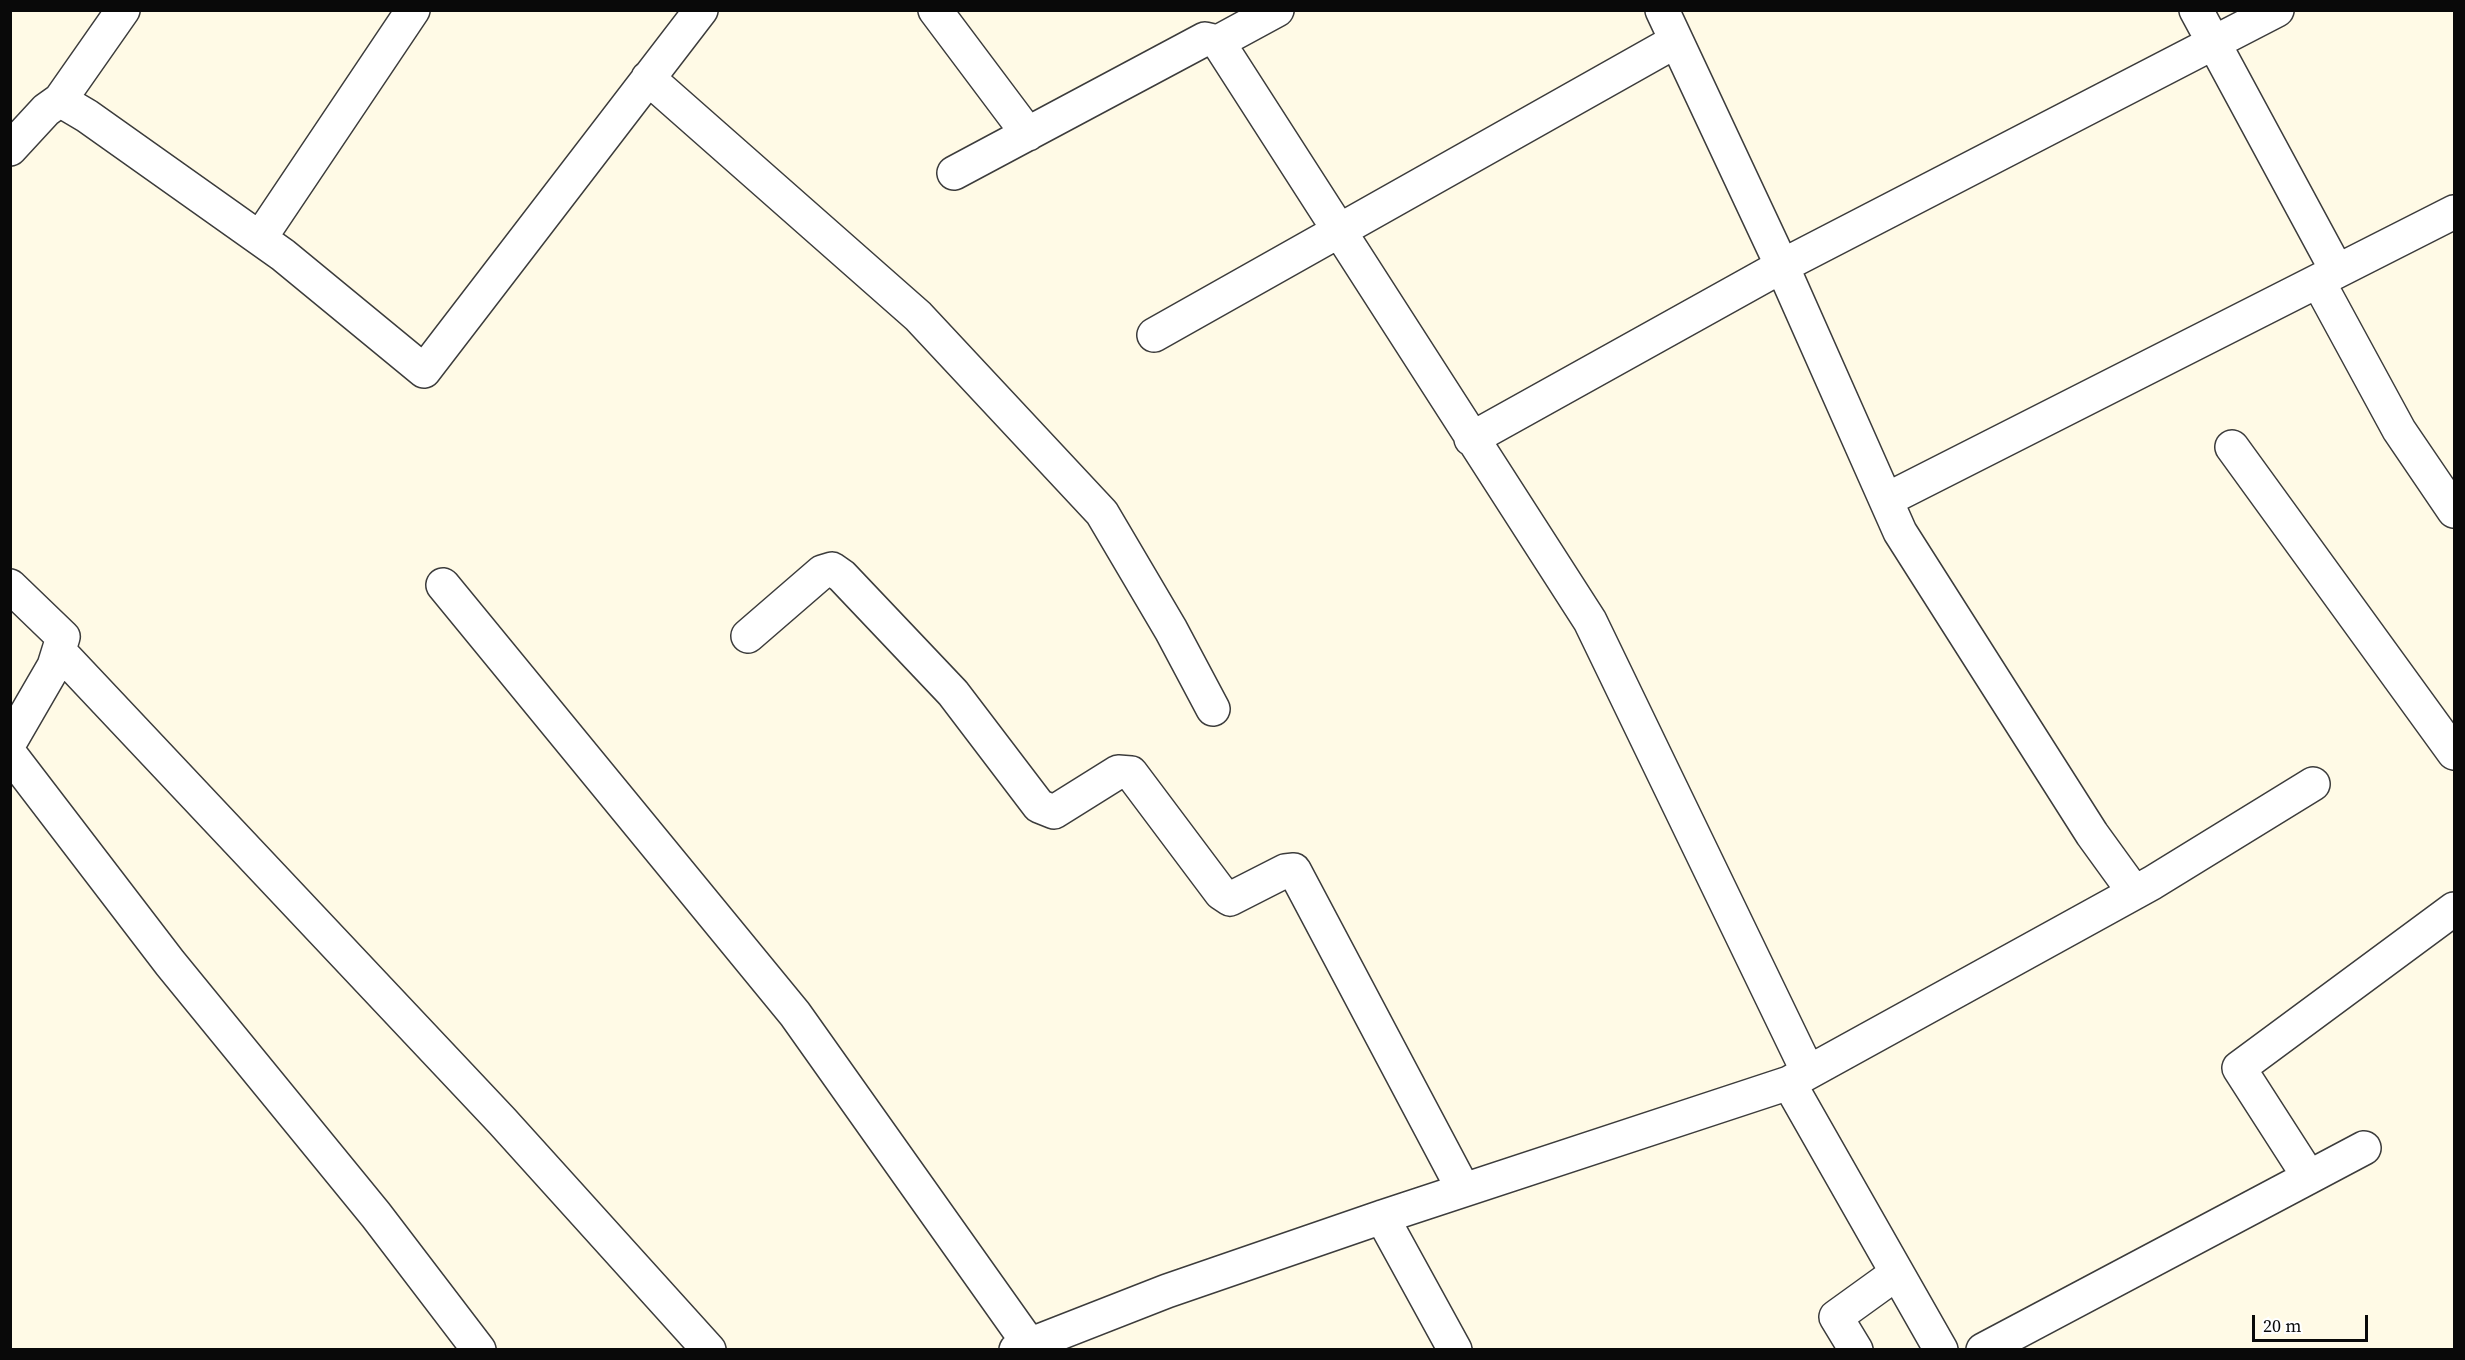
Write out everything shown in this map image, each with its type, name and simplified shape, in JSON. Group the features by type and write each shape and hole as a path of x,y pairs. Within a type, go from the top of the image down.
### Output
{"street":[{"path":"10,149 46,110 60,100 123,10"},
{"path":"260,238 413,10"},
{"path":"60,100 87,116 260,238 424,371 701,10"},
{"path":"934,10 1028,134"},
{"path":"954,173 1205,39 1218,42 1277,10"},
{"path":"2196,10 2328,276 2399,430 2454,511"},
{"path":"1471,439 1782,266 2277,10"},
{"path":"1154,335 1338,231 1673,21 1900,532 2092,834 2134,892"},
{"path":"1218,42 1590,621 1798,1078 1897,1273 1941,1350"},
{"path":"648,78 918,316 1102,513 1171,630 1213,709"},
{"path":"1886,500 2454,212"},
{"path":"2232,447 2454,753"},
{"path":"748,636 822,572 832,569 843,576 953,693 1039,806 1054,812 1118,772 1131,773 1221,893 1230,899 1285,871 1294,870 1463,1189"},
{"path":"442,585 795,1014 1022,1347 1167,1291 1382,1216 1798,1078 2134,892 2313,784"},
{"path":"10,586 63,637 60,652 21,697 10,742"},
{"path":"60,652 502,1120 709,1350"},
{"path":"10,754 170,963 376,1215 479,1350"},
{"path":"2309,1177 2239,1068 2452,916"},
{"path":"1983,1350 2364,1148"},
{"path":"1382,1216 1455,1350"},
{"path":"1856,1350 1836,1317 1897,1273"}]}
